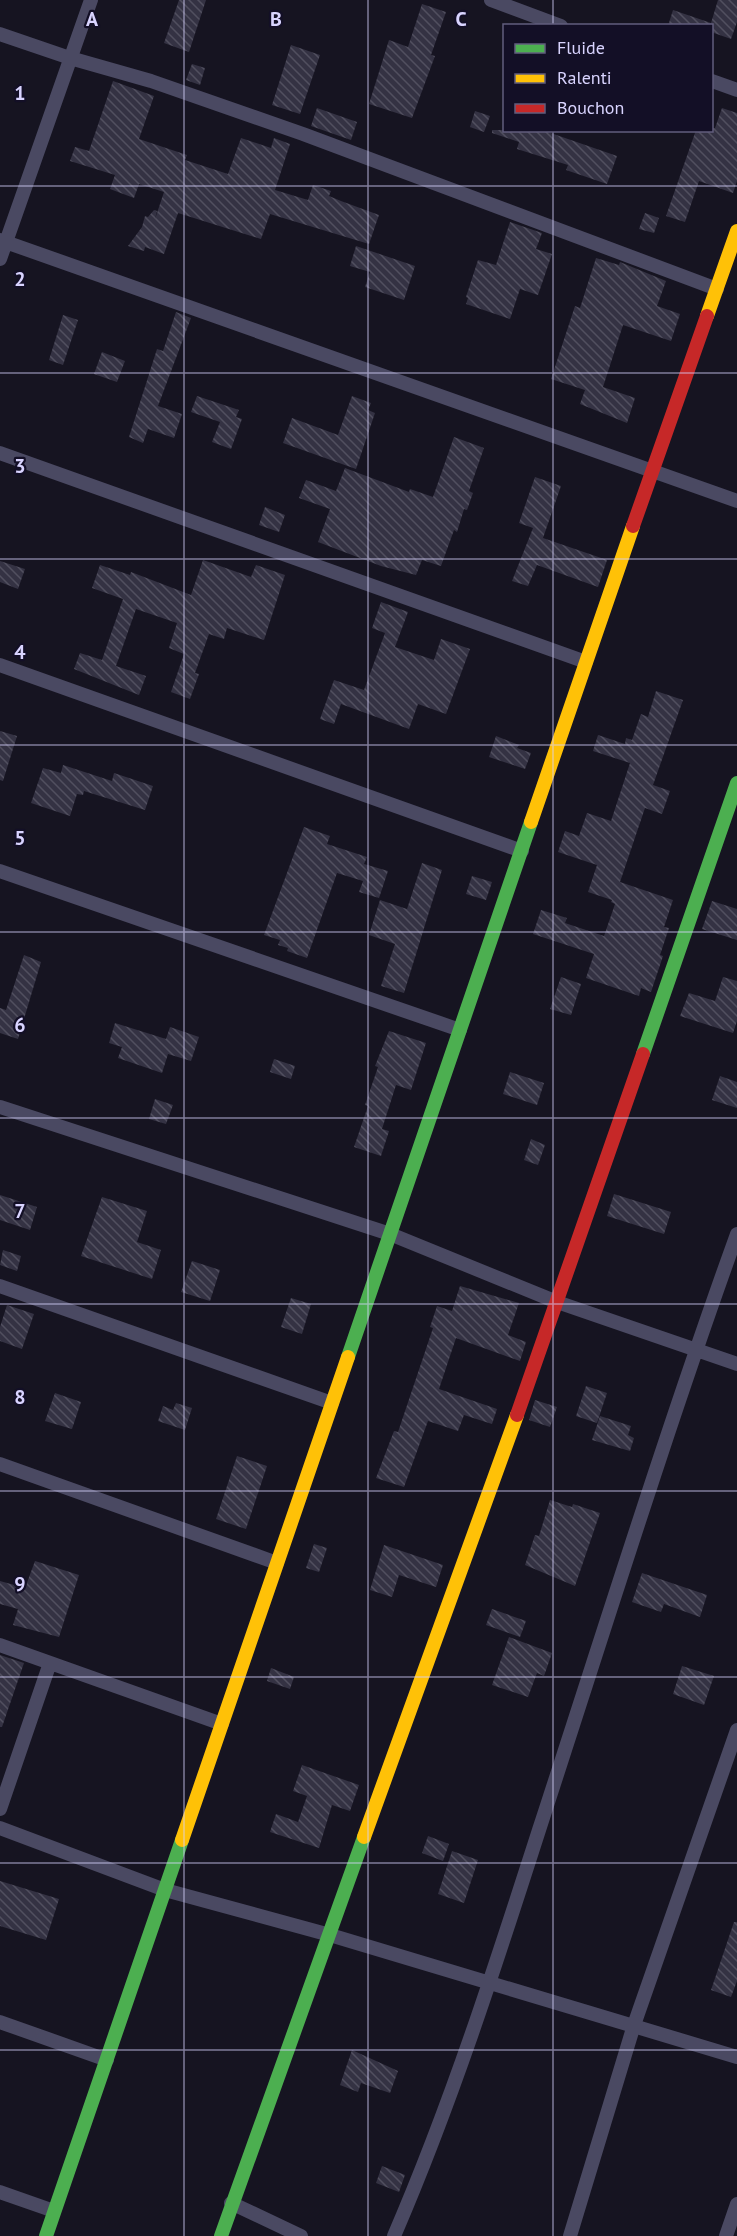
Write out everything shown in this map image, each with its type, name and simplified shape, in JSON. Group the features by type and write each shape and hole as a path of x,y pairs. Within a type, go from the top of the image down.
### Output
{"street":[{"path":"0,259 3,241 91,0"},
{"path":"491,0 556,24"},
{"path":"0,34 70,58 150,81 303,134 717,289"},
{"path":"713,82 737,90"},
{"path":"46,2236 652,470 737,231"},
{"path":"3,241 737,501"},
{"path":"0,453 586,662"},
{"path":"0,665 522,851"},
{"path":"221,2236 557,1302 737,783"},
{"path":"0,871 460,1029"},
{"path":"0,1107 390,1234 557,1302 737,1364"},
{"path":"394,2236 422,2171 489,1983 695,1350 737,1234"},
{"path":"0,1286 332,1403"},
{"path":"0,1464 277,1563"},
{"path":"0,1645 222,1724"},
{"path":"0,1809 50,1663"},
{"path":"570,2236 634,2025 737,1730"},
{"path":"0,1828 165,1890 330,1935 737,2057"},
{"path":"0,2022 107,2060"},
{"path":"0,2192 54,2211"},
{"path":"231,2203 301,2236"},
{"path":"726,2236 737,2204"}],"building":[{"path":"179,0 206,0 189,52 164,43"},
{"path":"718,0 737,0 737,22 731,39 713,33 713,24 669,24 673,10 711,23"},
{"path":"422,4 446,12 431,55 435,56 412,118 369,104 389,40 408,47"},
{"path":"291,45 320,55 300,114 272,105"},
{"path":"192,64 205,68 200,85 186,80"},
{"path":"113,81 154,96 139,139 187,155 185,160 228,174 241,138 271,148 274,138 290,144 275,190 308,200 313,185 331,191 329,196 379,215 369,244 270,214 261,239 178,213 164,254 145,247 144,251 128,246 142,227 145,216 148,217 154,210 157,211 155,219 164,192 139,184 134,198 110,189 115,175 70,161 75,147 89,151"},
{"path":"317,108 357,122 351,140 311,126"},
{"path":"722,108 737,113 737,181 733,193 699,181 685,222 666,216 695,132 713,132"},
{"path":"475,111 490,116 484,132 470,127"},
{"path":"492,130 548,132 617,156 607,184 566,170 568,165 517,149 519,142 492,133"},
{"path":"645,213 659,218 654,233 639,229"},
{"path":"510,222 542,233 536,249 552,254 538,295 520,289 510,319 466,304 468,298 466,297 478,260 496,265"},
{"path":"356,246 415,266 404,300 365,287 370,272 350,266"},
{"path":"596,258 619,265 620,262 666,281 657,306 680,314 671,341 623,325 603,387 635,398 627,423 580,404 585,390 551,379 575,306 580,308"},
{"path":"176,312 191,318 158,406 182,414 174,438 148,429 143,443 129,437 157,349 163,351"},
{"path":"63,315 78,320 63,365 49,360"},
{"path":"102,352 125,361 117,382 94,374"},
{"path":"197,396 239,410 236,417 242,419 231,449 212,442 220,422 191,412"},
{"path":"352,396 371,403 368,410 375,413 356,469 283,443 292,418 338,435"},
{"path":"454,437 484,448 469,491 473,493 467,510 464,509 457,532 454,530 441,566 422,560 416,575 381,566 318,542 330,509 299,498 306,480 336,491 345,468 409,492 410,489 433,497"},
{"path":"535,477 561,486 543,538 607,560 598,587 537,565 528,586 512,581 533,528 519,523"},
{"path":"265,507 285,515 279,532 259,525"},
{"path":"203,560 251,577 256,565 285,575 264,640 227,628 224,639 209,634 195,673 199,674 190,699 171,692 184,654 169,648 177,623 136,609 116,666 146,676 139,695 74,669 80,653 102,660 123,599 92,588 100,565 130,575 131,572 191,595"},
{"path":"0,561 25,569 18,589 0,582"},
{"path":"381,602 408,612 395,647 434,660 441,639 470,649 446,714 418,704 409,729 341,704 334,724 320,719 334,680 364,690 385,633 372,628"},
{"path":"656,691 683,700 653,785 670,791 662,814 645,808 620,882 673,900 664,927 669,928 660,955 663,956 651,992 641,988 639,996 586,978 594,954 533,934 541,910 567,918 565,923 604,936 615,904 611,902 612,900 588,892 597,865 558,852 565,831 579,836 587,813 611,821 630,763 593,751 598,735 625,744 626,738 632,740 641,714 648,717"},
{"path":"0,731 17,736 3,781 0,780"},
{"path":"496,736 519,745 517,748 531,753 525,769 489,757"},
{"path":"63,765 112,781 114,773 153,786 145,810 84,791 83,795 77,794 70,816 31,803 43,768 61,773"},
{"path":"304,827 330,836 327,844 367,857 364,864 388,871 379,898 359,892 363,881 337,873 307,958 287,951 288,948 278,945 280,940 264,935"},
{"path":"422,863 442,870 404,993 381,986 395,944 369,935 380,900 407,909"},
{"path":"472,876 492,882 486,900 466,894"},
{"path":"712,901 737,909 737,940 702,929"},
{"path":"24,955 41,962 18,1039 0,1033 0,1008 6,1010"},
{"path":"561,977 581,984 571,1015 550,1009"},
{"path":"723,977 737,981 737,1021 733,1033 680,1016 689,993 715,1001"},
{"path":"115,1023 166,1039 170,1027 199,1037 191,1061 168,1054 162,1073 118,1058 122,1047 109,1043"},
{"path":"389,1031 426,1043 411,1090 396,1085 382,1129 389,1131 381,1156 354,1147 368,1106 365,1105 378,1067 375,1066"},
{"path":"274,1059 295,1066 291,1079 270,1072"},
{"path":"510,1072 544,1083 537,1105 503,1094"},
{"path":"720,1076 737,1082 737,1108 712,1100"},
{"path":"155,1099 173,1105 166,1124 149,1119"},
{"path":"531,1139 545,1145 538,1165 524,1160"},
{"path":"614,1194 671,1212 664,1234 607,1216"},
{"path":"0,1195 37,1207 30,1230 0,1220"},
{"path":"102,1197 147,1211 137,1242 161,1250 152,1279 81,1256"},
{"path":"3,1250 21,1256 17,1271 0,1265"},
{"path":"192,1261 220,1270 210,1301 181,1292"},
{"path":"460,1286 519,1303 508,1335 526,1342 520,1361 456,1338 439,1389 497,1409 492,1424 464,1415 458,1431 428,1421 404,1487 376,1478 394,1431 398,1432 433,1328 430,1327 437,1306 452,1311"},
{"path":"291,1298 311,1304 302,1334 281,1327"},
{"path":"7,1305 34,1314 22,1349 0,1341 0,1327"},
{"path":"586,1386 607,1393 597,1423 576,1416"},
{"path":"55,1393 81,1402 72,1429 45,1421"},
{"path":"535,1400 557,1407 550,1427 529,1420"},
{"path":"176,1403 192,1408 185,1430 158,1421 163,1406 173,1410"},
{"path":"600,1416 631,1426 628,1435 634,1438 630,1451 592,1440"},
{"path":"237,1456 267,1466 246,1529 216,1519"},
{"path":"550,1500 572,1507 573,1504 600,1513 575,1586 525,1565 535,1535 539,1536"},
{"path":"314,1544 327,1548 319,1572 306,1568"},
{"path":"384,1545 443,1565 436,1587 399,1575 392,1597 370,1590"},
{"path":"35,1561 79,1575 59,1637 13,1625 18,1609 0,1604 0,1581 25,1588"},
{"path":"642,1573 707,1595 700,1617 664,1604 661,1612 632,1602"},
{"path":"492,1609 526,1621 520,1637 486,1625"},
{"path":"509,1637 552,1653 544,1676 537,1673 528,1697 492,1685"},
{"path":"0,1655 24,1663 2,1727 0,1727"},
{"path":"682,1666 714,1676 704,1705 673,1694"},
{"path":"271,1668 294,1677 290,1689 267,1681"},
{"path":"302,1765 359,1785 350,1811 332,1805 319,1848 270,1832 276,1814 298,1822 307,1796 293,1791"},
{"path":"428,1836 449,1844 443,1861 422,1853"},
{"path":"452,1851 478,1860 464,1903 438,1894"},
{"path":"0,1881 59,1899 46,1940 0,1926"},
{"path":"734,1922 737,1922 737,1981 731,1997 711,1990"},
{"path":"352,2050 398,2071 390,2093 361,2083 358,2092 340,2085"},
{"path":"382,2166 405,2175 399,2192 376,2183"}],"traffic: fast":[{"path":"643,1054 737,783"},
{"path":"348,1357 531,822"},
{"path":"221,2236 364,1837"},
{"path":"46,2236 182,1840"}],"traffic: slow":[{"path":"707,316 737,231"},
{"path":"531,822 633,526"},
{"path":"182,1840 348,1357"},
{"path":"364,1837 517,1415"}],"traffic: jam":[{"path":"633,526 707,316"},
{"path":"517,1415 643,1054"}]}
